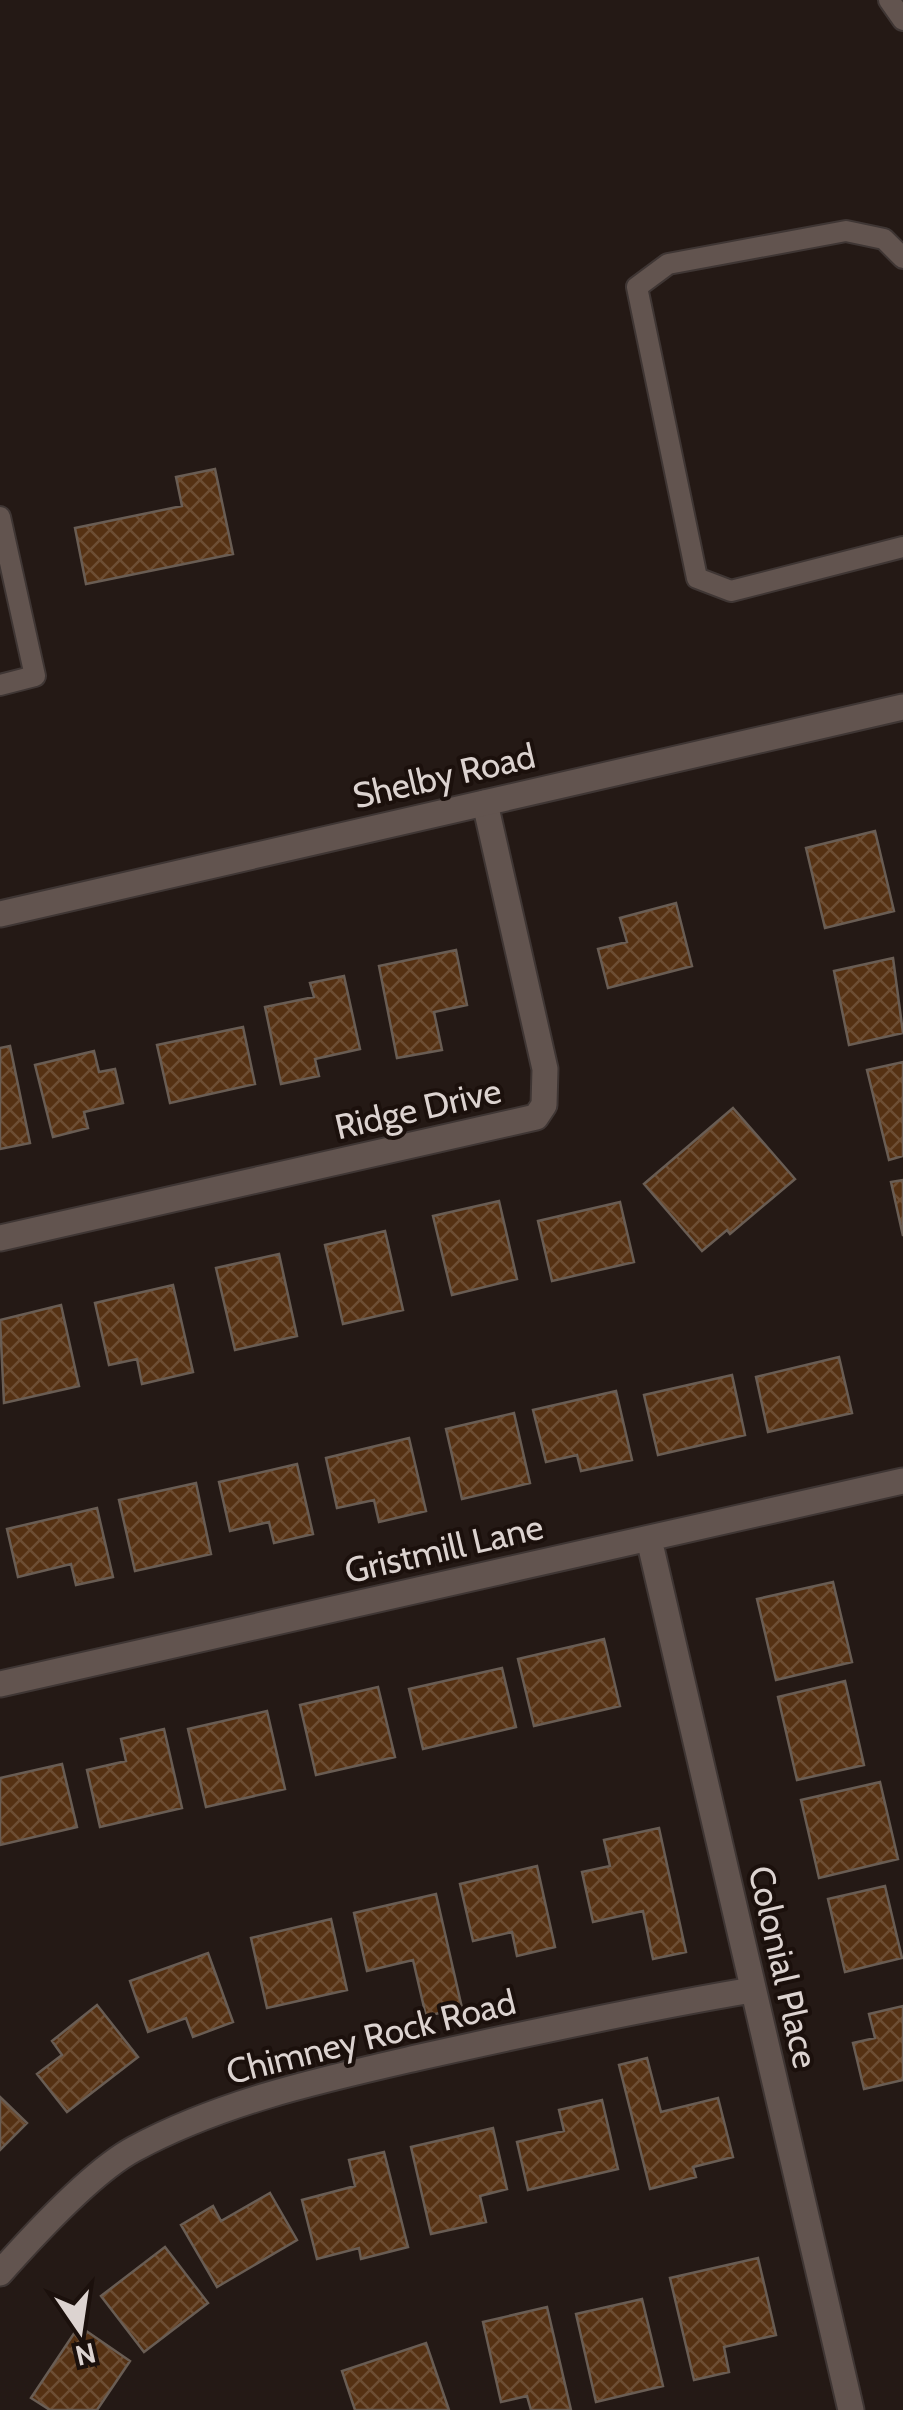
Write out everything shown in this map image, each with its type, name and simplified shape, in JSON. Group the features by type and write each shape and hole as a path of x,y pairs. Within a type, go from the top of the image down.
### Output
{"street":[{"name":"Shelby Road","path":"0,914 903,707"},
{"name":"Ridge Drive","path":"0,1238 536,1117 544,1105 544,1069 485,803"},
{"name":"Gristmill Lane","path":"0,1684 903,1480"},
{"name":"Colonial Place","path":"649,1539 852,2410"},
{"name":"Chimney Rock Road","path":"0,2273 64,2208 130,2150 200,2119 295,2086 606,2014 752,1990"}],"lane":[{"path":"889,0 903,20"},
{"path":"903,258 884,239 846,231 668,264 637,287 697,578 731,591 903,548"},
{"path":"0,517 35,676 0,685"}],"building":[{"path":"215,469 233,554 86,584 75,528 182,506 176,477"},
{"path":"875,831 894,911 825,928 806,848"},
{"path":"676,903 692,966 608,988 598,949 627,942 620,918"},
{"path":"456,950 467,1005 434,1012 442,1050 397,1058 379,966"},
{"path":"893,958 903,1033 849,1045 834,971"},
{"path":"344,976 360,1049 315,1059 319,1076 281,1084 265,1007 314,997 310,983"},
{"path":"243,1027 255,1084 170,1103 157,1045"},
{"path":"10,1046 30,1143 0,1149 0,1048"},
{"path":"94,1051 99,1072 115,1069 123,1103 84,1112 88,1128 53,1137 35,1065"},
{"path":"903,1062 903,1156 889,1160 867,1070"},
{"path":"733,1108 795,1179 730,1234 727,1230 702,1251 644,1184"},
{"path":"903,1180 903,1236 891,1182"},
{"path":"499,1201 517,1279 452,1295 433,1216"},
{"path":"620,1202 634,1262 552,1281 538,1221"},
{"path":"385,1231 403,1310 343,1324 325,1245"},
{"path":"279,1254 297,1336 235,1350 216,1268"},
{"path":"173,1285 193,1372 142,1384 137,1359 109,1365 95,1303"},
{"path":"61,1305 79,1386 4,1403 0,1320"},
{"path":"839,1357 852,1413 768,1432 756,1377"},
{"path":"732,1375 745,1435 658,1455 644,1395"},
{"path":"616,1391 632,1460 581,1471 577,1455 546,1462 533,1410"},
{"path":"514,1413 530,1483 462,1499 446,1429"},
{"path":"409,1438 426,1511 379,1522 374,1500 337,1508 326,1458"},
{"path":"297,1464 313,1534 274,1543 269,1522 230,1531 219,1482"},
{"path":"196,1483 211,1554 135,1571 119,1500"},
{"path":"97,1508 113,1577 76,1585 71,1564 18,1577 7,1529"},
{"path":"833,1582 852,1662 776,1680 757,1599"},
{"path":"604,1639 620,1706 534,1726 518,1659"},
{"path":"502,1668 516,1727 423,1749 409,1689"},
{"path":"845,1681 864,1765 797,1780 778,1697"},
{"path":"378,1687 395,1757 316,1775 300,1705"},
{"path":"267,1711 285,1789 206,1807 188,1729"},
{"path":"164,1729 182,1808 100,1827 87,1770 126,1761 121,1739"},
{"path":"62,1764 77,1827 0,1845 0,1778"},
{"path":"880,1782 898,1859 819,1878 801,1800"},
{"path":"659,1828 686,1952 653,1959 643,1911 593,1922 582,1872 610,1866 604,1840"},
{"path":"537,1866 555,1947 517,1956 512,1932 473,1941 460,1884"},
{"path":"885,1886 902,1958 845,1972 828,1899"},
{"path":"436,1894 462,2008 426,2016 413,1960 367,1971 354,1913"},
{"path":"331,1919 347,1990 267,2008 251,1938"},
{"path":"208,1953 233,2022 193,2037 186,2018 148,2032 130,1981"},
{"path":"97,2005 138,2057 67,2112 37,2074 62,2055 52,2041"},
{"path":"903,2006 903,2080 864,2089 853,2043 875,2038 869,2014"},
{"path":"647,2058 661,2112 718,2098 733,2157 693,2167 696,2177 650,2189 619,2065"},
{"path":"0,2097 27,2123 0,2150"},
{"path":"602,2100 618,2169 528,2190 517,2142 564,2131 559,2110"},
{"path":"493,2128 507,2189 480,2196 486,2222 431,2234 411,2147"},
{"path":"384,2152 408,2247 361,2259 359,2248 317,2259 302,2200 355,2186 349,2160"},
{"path":"270,2193 297,2240 217,2287 181,2225 213,2206 221,2221"},
{"path":"165,2247 208,2303 144,2352 101,2296"},
{"path":"758,2258 776,2335 724,2347 729,2372 694,2380 670,2278"},
{"path":"642,2299 663,2386 596,2402 576,2314"},
{"path":"547,2307 571,2410 531,2410 527,2396 501,2402 483,2322"},
{"path":"79,2326 130,2361 97,2410 50,2410 31,2398"},
{"path":"426,2343 449,2410 355,2410 342,2371"}]}
